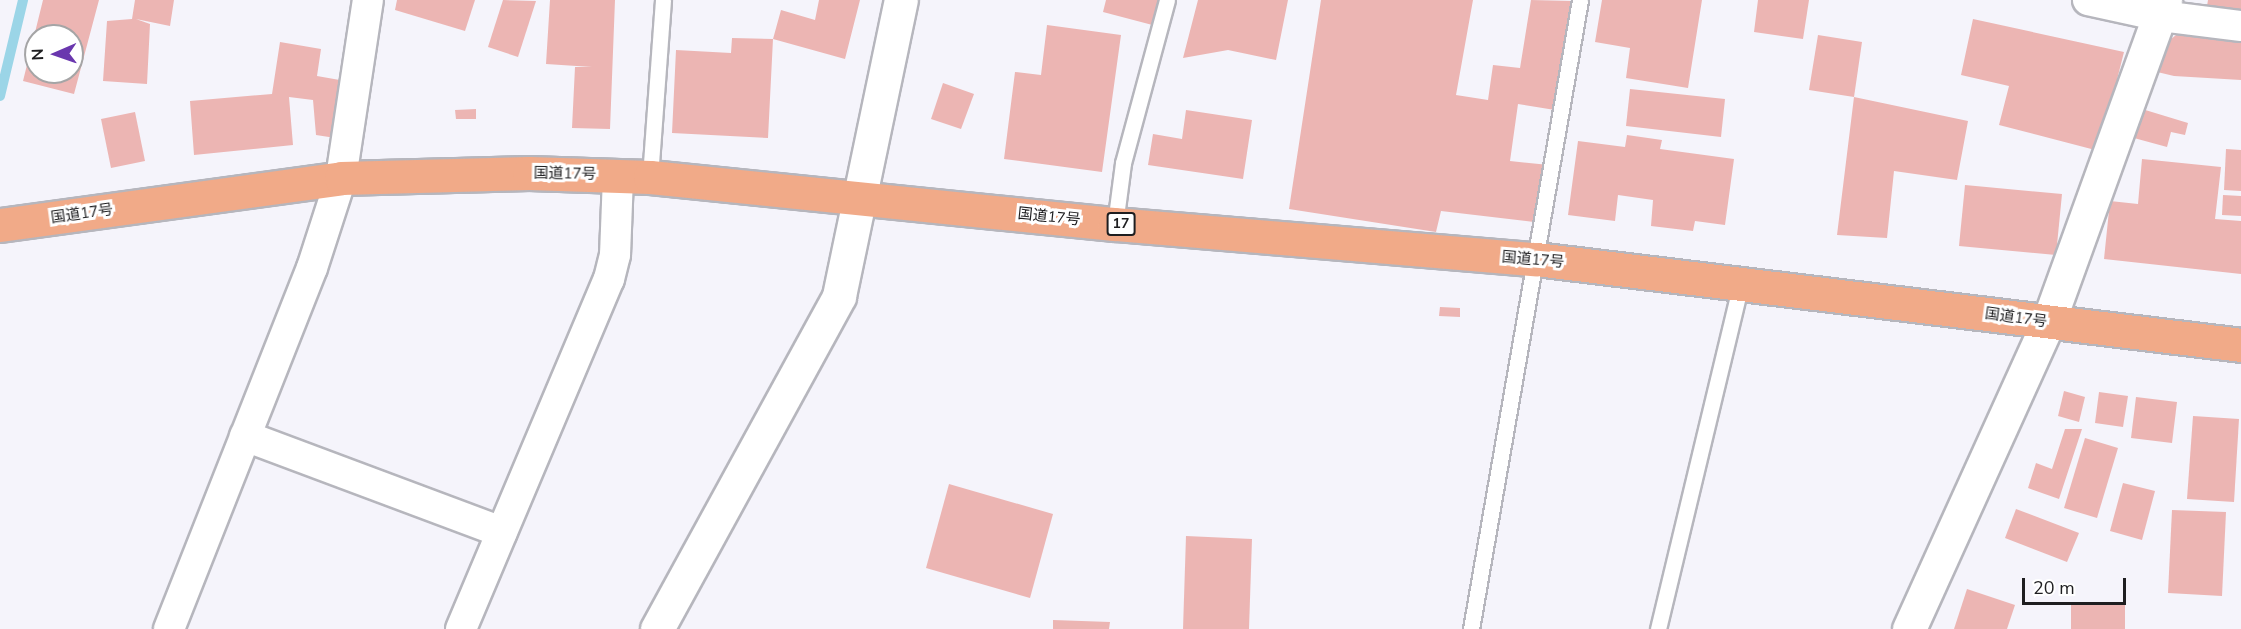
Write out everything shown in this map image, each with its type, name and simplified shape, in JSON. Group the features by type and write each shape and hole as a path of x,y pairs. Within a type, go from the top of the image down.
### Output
{"highway":[{"name":"国道17号","path":"0,225 342,178 529,173 634,176 1115,224 1536,259 1741,282 2048,323 2241,345"}],"street":[{"path":"169,629 312,268 342,178 368,0"},
{"path":"657,629 839,296 901,0"},
{"path":"2088,0 2163,8 2241,26"},
{"path":"1909,629 2048,323 2163,8"},
{"path":"461,629 609,279 634,176"},
{"path":"245,436 502,532"}],"lane":[{"path":"634,176 663,0"},
{"path":"1115,224 1123,163 1167,0"},
{"path":"1471,629 1580,0"},
{"path":"1658,629 1741,282"}],"building":[{"path":"43,0 99,0 84,56 84,24 37,24"},
{"path":"135,0 174,0 170,26 136,19 150,24 147,84 103,81 107,21 132,19"},
{"path":"397,0 475,0 465,31 395,10"},
{"path":"503,0 536,1 518,57 488,47"},
{"path":"550,0 615,0 610,129 572,128 575,67 592,67 546,64"},
{"path":"819,0 860,0 845,59 773,39 781,10 815,20"},
{"path":"1106,0 1167,0 1160,27 1103,12"},
{"path":"1198,0 1288,0 1276,60 1228,50 1183,58"},
{"path":"1321,0 1473,0 1456,95 1488,100 1493,65 1520,68 1531,0 1572,1 1555,110 1518,104 1510,161 1549,165 1542,223 1441,211 1436,232 1289,209"},
{"path":"1602,0 1702,0 1688,88 1626,78 1630,48 1595,42"},
{"path":"1758,0 1809,0 1803,39 1754,32"},
{"path":"2208,0 2241,0 2241,14 2207,6"},
{"path":"1973,19 2124,52 2099,151 1999,125 2009,86 1961,75"},
{"path":"1047,25 1121,35 1102,172 1004,159 1015,72 1041,75"},
{"path":"1818,35 1862,42 1854,97 1809,90"},
{"path":"2176,35 2241,43 2241,80 2174,76 2153,71 2160,48"},
{"path":"732,38 773,39 768,138 672,133 676,50 731,53"},
{"path":"280,42 321,49 317,76 351,82 342,139 316,135 313,100 289,97 293,145 194,155 190,101 272,94"},
{"path":"943,83 974,94 961,129 931,119"},
{"path":"35,84 77,84 74,94"},
{"path":"1630,89 1725,99 1721,137 1626,126"},
{"path":"1854,97 1968,121 1957,180 1894,171 1887,238 1837,235"},
{"path":"476,109 476,119 456,119 455,110"},
{"path":"2142,109 2188,123 2185,135 2171,132 2167,147 2134,138"},
{"path":"1186,110 1252,120 1243,179 1148,165 1153,134 1182,139"},
{"path":"135,112 145,161 111,168 101,119"},
{"path":"1627,135 1662,140 1660,149 1734,159 1725,225 1695,221 1693,231 1651,226 1653,200 1618,195 1615,221 1568,215 1578,141 1625,147"},
{"path":"2226,149 2241,150 2241,191 2224,190"},
{"path":"2142,159 2221,167 2215,219 2241,221 2241,274 2104,259 2110,201 2138,204"},
{"path":"1965,185 2062,194 2056,255 1959,246"},
{"path":"2223,195 2241,196 2241,216 2222,215"},
{"path":"1440,307 1460,308 1460,317 1439,316"},
{"path":"2064,391 2085,397 2079,422 2058,416"},
{"path":"2099,392 2128,396 2123,427 2095,423"},
{"path":"2136,397 2177,402 2172,443 2131,438"},
{"path":"2193,416 2239,419 2234,502 2187,499"},
{"path":"2065,429 2082,429 2059,499 2028,488 2036,463 2052,469"},
{"path":"2085,438 2118,448 2097,518 2064,508"},
{"path":"2123,483 2155,491 2142,540 2110,531"},
{"path":"949,484 1053,514 1030,598 926,568"},
{"path":"2016,509 2079,533 2067,562 2005,538"},
{"path":"2172,510 2226,512 2222,596 2168,593"},
{"path":"1186,536 1252,539 1249,629 1183,629"},
{"path":"1967,589 2015,605 2007,629 1954,629"},
{"path":"2071,605 2125,605 2125,629 2071,629"},
{"path":"1053,620 1110,622 1109,629 1053,629"}],"waterway":[{"path":"0,96 23,0"}]}
